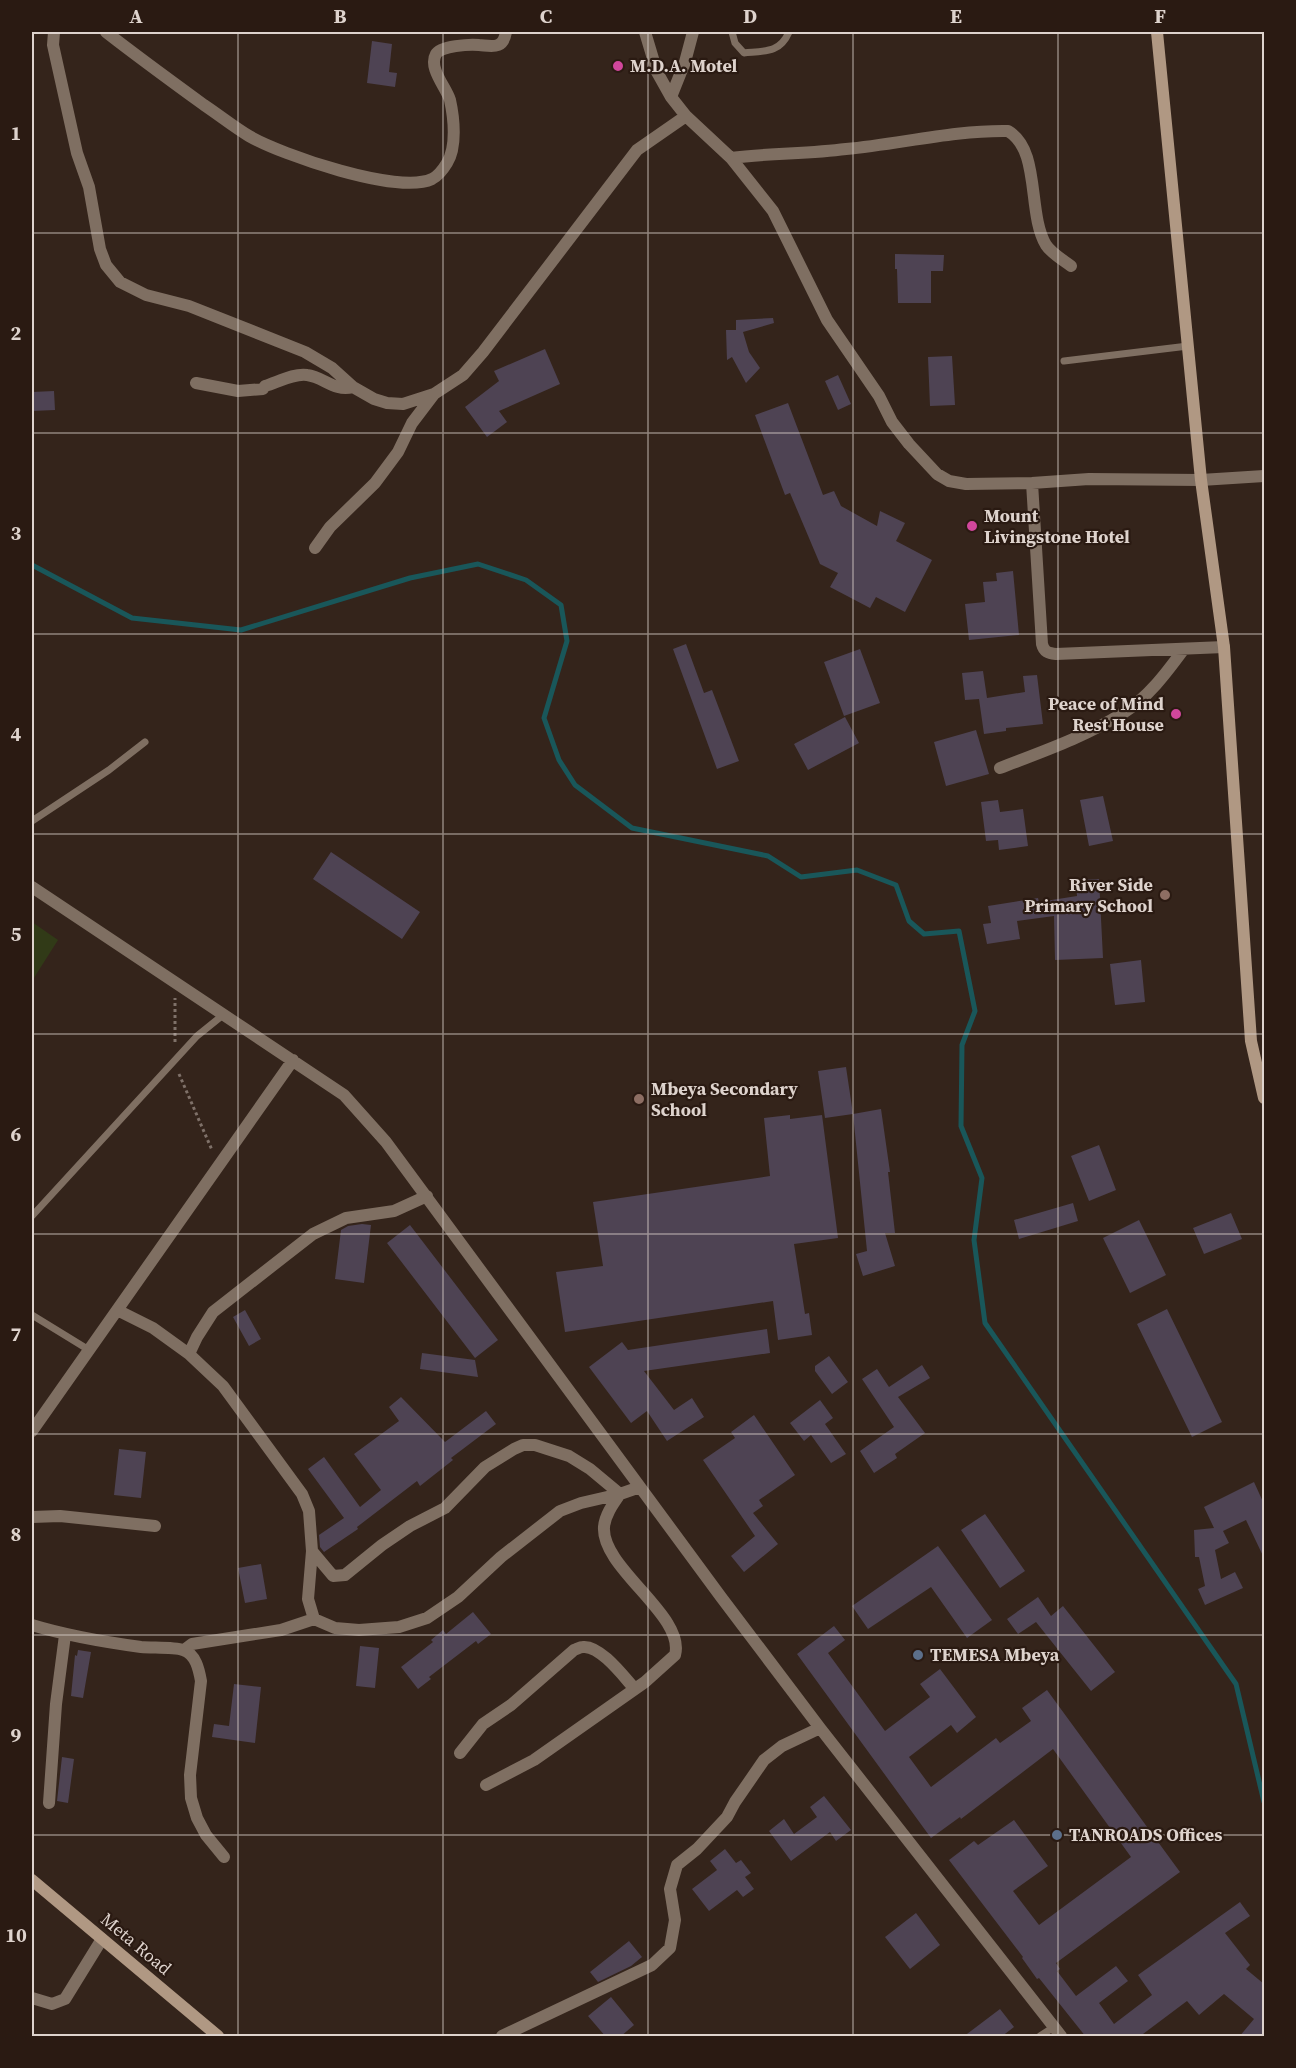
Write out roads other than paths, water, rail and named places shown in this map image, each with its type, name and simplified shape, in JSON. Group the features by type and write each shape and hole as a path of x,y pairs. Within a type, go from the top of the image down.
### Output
{"street":[{"path":"54,32 54,45 77,153 89,187 100,249 106,266 120,282 146,295 189,306 305,352 332,368 353,387 374,399 387,403 403,404 434,394 463,375 637,150 686,116"},
{"path":"106,32 151,68 250,136 305,160 378,180 414,182 436,177 451,156 453,133 450,100 435,69 435,54 442,48 477,44 492,47 501,43 506,32"},
{"path":"645,32 657,72 671,97 686,116 731,158 773,212 827,320 879,396 892,422 937,474 949,481 966,484 1089,479 1201,480 1264,476"},
{"path":"671,97 685,62 693,32"},
{"path":"1157,32 1201,480 1224,647 1251,1041 1264,1098"},
{"path":"731,158 769,153 847,149 919,139 1008,131 1016,136 1026,155 1038,221 1046,245 1071,266"},
{"path":"196,383 238,391 263,389 265,386 297,376 309,375 340,389 353,387"},
{"path":"315,548 330,527 375,483 398,452 412,423 434,394"},
{"path":"1032,483 1044,650 1056,654 1224,647"},
{"path":"999,768 1067,741 1125,713 1154,687 1184,649"},
{"path":"32,887 344,1095 387,1142 820,1728 1057,2032"},
{"path":"32,1431 293,1060"},
{"path":"189,1354 213,1311 313,1234 346,1218 394,1211 427,1196"},
{"path":"117,1310 153,1328 189,1354 223,1386 302,1494 309,1511 312,1551 308,1599 314,1619"},
{"path":"312,1551 328,1574 345,1575 410,1526 445,1508 485,1467 514,1449 524,1446 535,1445 569,1456 590,1469 620,1494"},
{"path":"184,1650 192,1644 228,1637 258,1635 314,1619 335,1628 359,1630 399,1627 427,1618 458,1597 501,1557 560,1511 640,1486"},
{"path":"486,1785 534,1760 634,1688 670,1660 676,1650 671,1631 666,1623 615,1558 605,1538 606,1520 620,1494"},
{"path":"32,1517 60,1516 155,1526"},
{"path":"32,1625 65,1635 143,1647 184,1650 192,1656 198,1667 201,1681 190,1775 191,1798 197,1818 206,1835 224,1857"},
{"path":"50,1803 56,1704 65,1635"},
{"path":"460,1753 483,1724 511,1705 574,1650 584,1647 593,1648 608,1659 634,1688"},
{"path":"502,2037 652,1965 670,1948 675,1920 670,1889 677,1865 728,1817 744,1787 764,1760 782,1746 820,1728"},
{"name":"Meta Road","path":"32,1880 218,2037"},
{"path":"32,1998 52,2004 65,1999 102,1939"}],"lane":[{"path":"732,32 735,43 744,53 772,50 784,43 789,32"},
{"path":"1064,361 1188,345"},
{"path":"32,821 109,770 145,742"},
{"path":"32,1216 175,1059 197,1036 223,1016"},
{"path":"32,1315 89,1350"},
{"path":"1040,2037 1057,2032"}],"waterway":[{"path":"32,565 132,618 241,630 410,578 478,564 526,580 561,605 567,641 544,718 559,760 575,785 632,828 768,856 801,877 857,870 896,885 909,921 924,934 959,931 975,1011 962,1045 961,1126 982,1178 974,1240 985,1323 1236,1684 1264,1802"}],"place":[{"name":"M.D.A. Motel","path":"618,66"},
{"name":"Mount Livingstone Hotel","path":"972,526"},
{"name":"Peace of Mind Rest House","path":"1176,714"},
{"name":"River Side Primary School","path":"1165,895"},
{"name":"Mbeya Secondary School","path":"639,1099"},
{"name":"TEMESA Mbeya","path":"918,1655"},
{"name":"TANROADS Offices","path":"1057,1835"}]}
